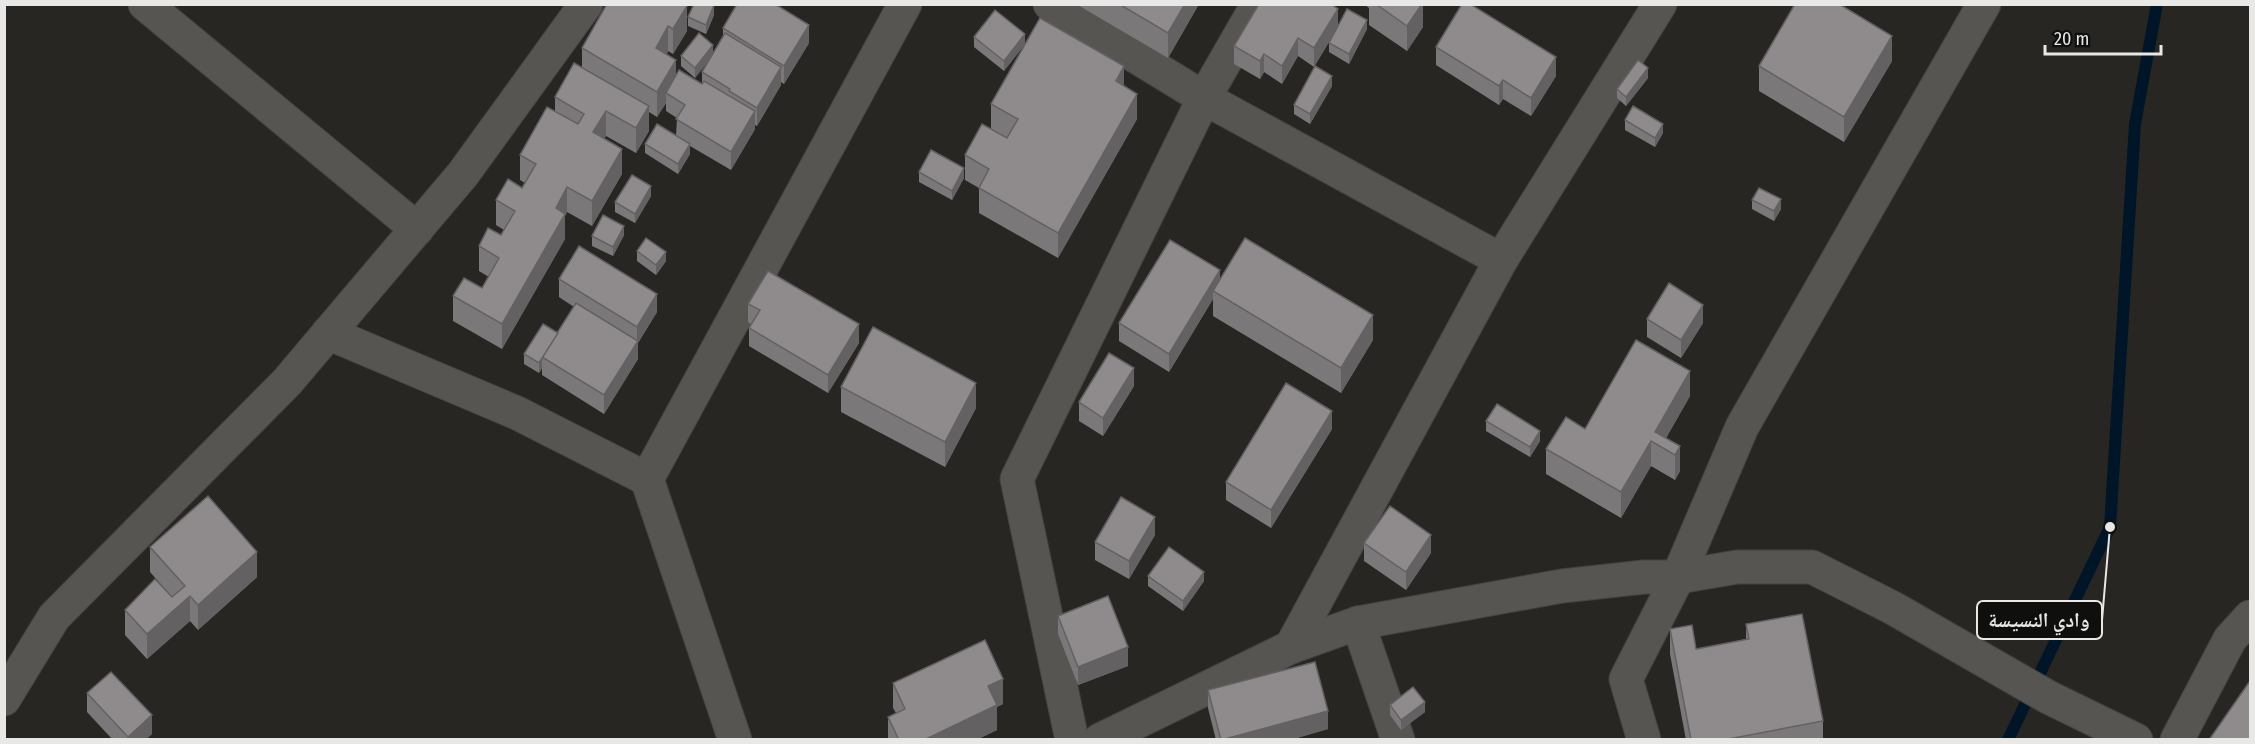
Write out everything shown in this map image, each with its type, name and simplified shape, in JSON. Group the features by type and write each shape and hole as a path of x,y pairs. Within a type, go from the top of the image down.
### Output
{"street":[{"path":"145,4 417,229"},
{"path":"647,479 905,4"},
{"path":"1050,4 1204,98 1500,260"},
{"path":"1072,740 1017,479 1204,98 1258,4"},
{"path":"1291,647 1500,260 1660,4"},
{"path":"1644,740 1626,679 1678,578 1742,427 1984,4"},
{"path":"4,699 54,617 287,382 463,174 584,5"},
{"path":"328,333 517,413 647,479 735,740"},
{"path":"1100,740 1291,647 1358,623 1562,586 1644,577 1678,578 1737,567 1812,567 1893,608 2048,697 2136,740"},
{"path":"2176,740 2229,639 2250,617"},
{"path":"1358,623 1398,740"}],"building":[{"path":"607,4 684,4 687,6 673,29 668,26 656,48 676,60 657,92 582,48"},
{"path":"694,4 714,5 706,25 688,17"},
{"path":"737,4 775,4 809,25 784,66 723,28"},
{"path":"1119,4 1185,4 1168,33"},
{"path":"1259,4 1331,4 1338,9 1314,48 1298,38 1282,66 1264,54 1260,61 1234,46"},
{"path":"1376,4 1422,4 1407,26"},
{"path":"1462,4 1470,4 1556,57 1531,98 1503,80 1499,86 1436,47"},
{"path":"1795,4 1839,4 1892,36 1844,117 1759,66"},
{"path":"1347,9 1367,20 1349,54 1329,43"},
{"path":"995,10 1025,34 1004,61 974,37"},
{"path":"1040,18 1124,66 1116,81 1137,94 1058,233 979,188 989,169 965,155 982,124 1007,138 1018,119 991,104"},
{"path":"699,33 713,45 695,68 681,56"},
{"path":"725,33 781,67 757,108 702,72"},
{"path":"1638,60 1648,68 1626,97 1617,89"},
{"path":"574,63 649,106 636,128 606,111 593,132 622,149 592,201 567,187 556,208 565,214 502,324 453,296 464,278 482,288 499,258 479,246 488,228 501,235 515,211 496,200 508,179 522,188 536,164 520,155 547,107 578,124 584,114 555,97"},
{"path":"1315,66 1332,76 1310,114 1294,105"},
{"path":"679,70 702,84 704,81 755,111 731,152 676,119 685,105 666,93"},
{"path":"1633,106 1663,124 1655,138 1625,120"},
{"path":"657,124 690,144 678,164 645,144"},
{"path":"931,150 964,168 952,191 919,172"},
{"path":"632,175 651,186 635,214 615,202"},
{"path":"1759,188 1781,199 1774,211 1752,200"},
{"path":"603,215 624,226 613,247 592,236"},
{"path":"646,238 666,252 656,265 637,251"},
{"path":"1245,238 1373,315 1341,368 1213,291"},
{"path":"1170,240 1220,270 1169,354 1119,323"},
{"path":"579,246 657,294 637,327 559,279"},
{"path":"768,271 859,324 828,375 749,328 760,310 748,304"},
{"path":"1669,283 1703,305 1681,340 1647,319"},
{"path":"576,303 638,341 604,395 542,357"},
{"path":"543,324 558,333 539,363 524,354"},
{"path":"873,327 976,383 945,442 841,387"},
{"path":"1636,340 1690,371 1655,432 1680,446 1675,455 1651,441 1621,492 1546,449 1566,417 1585,429"},
{"path":"1109,353 1134,368 1103,418 1079,402"},
{"path":"1286,383 1332,411 1271,510 1226,482"},
{"path":"1497,404 1540,431 1530,447 1486,421"},
{"path":"208,496 257,552 198,605 190,596 147,634 125,610 155,579 172,597 185,586 150,547"},
{"path":"1121,497 1155,517 1129,561 1095,542"},
{"path":"1390,506 1431,535 1406,572 1364,543"},
{"path":"1169,547 1204,572 1183,601 1148,576"},
{"path":"1108,596 1128,647 1078,667 1058,616"},
{"path":"1802,614 1823,721 1723,740 1691,740 1670,629 1692,625 1696,649 1749,639 1746,624"},
{"path":"985,640 1003,679 988,686 997,705 924,740 899,740 888,717 905,709 893,683"},
{"path":"1315,662 1328,711 1221,740 1208,690"},
{"path":"111,672 152,715 128,737 87,693"},
{"path":"2250,681 2250,740 2209,740"},
{"path":"1413,687 1425,702 1401,720 1390,705"}],"waterway":[{"path":"2008,740 2110,527 2135,124 2157,4"}],"place":[{"name":"وادي النسيسة","path":"2110,527"}]}
